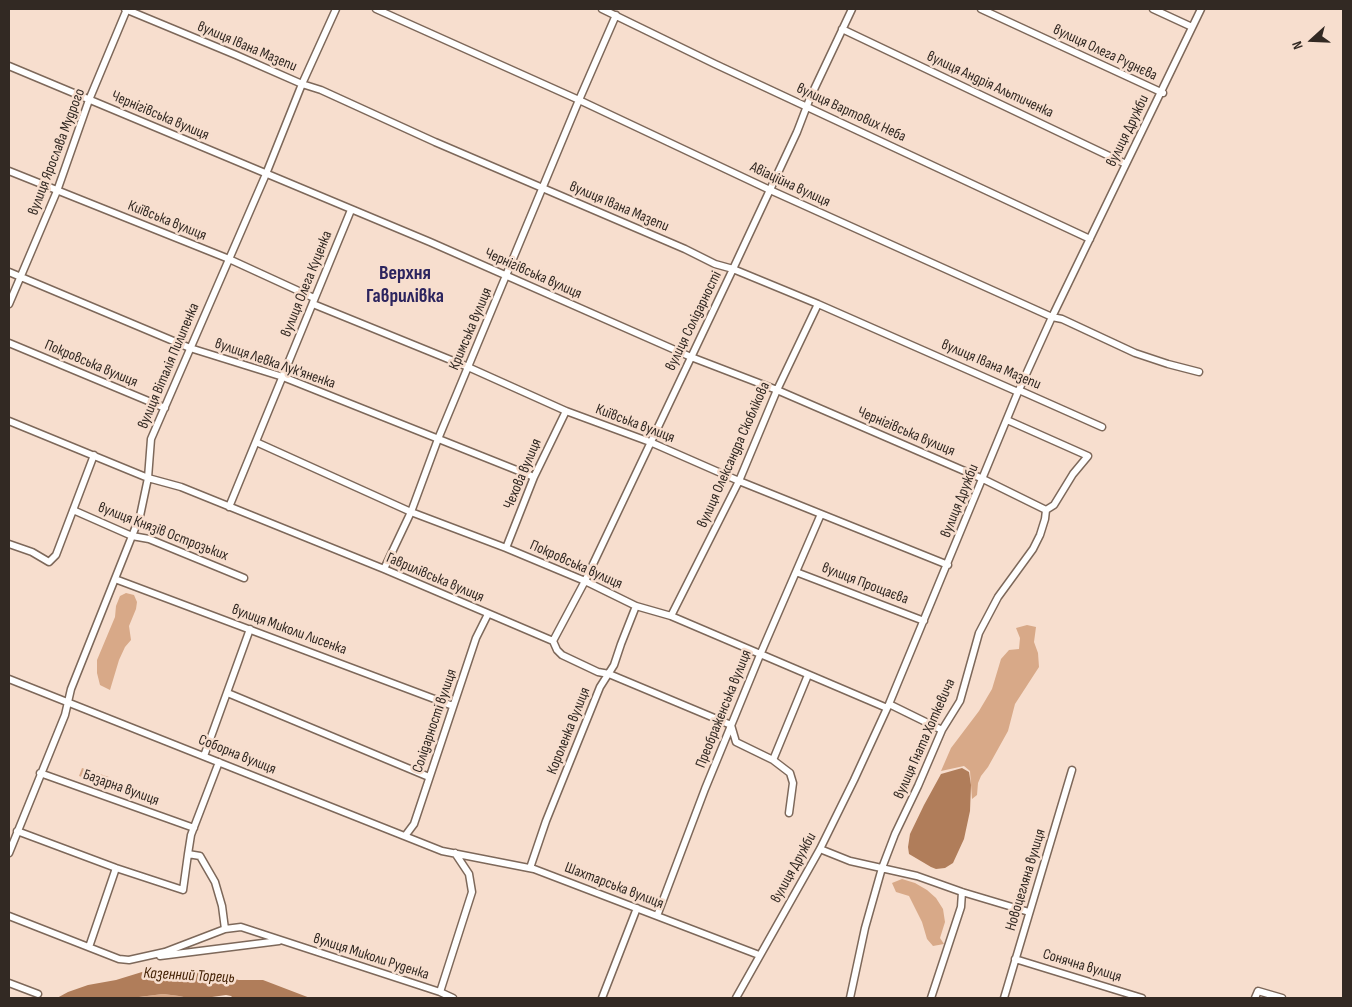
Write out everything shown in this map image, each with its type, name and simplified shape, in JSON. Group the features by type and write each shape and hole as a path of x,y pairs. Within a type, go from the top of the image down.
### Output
{"street":[{"name":"вулиця Івана Мазепи","path":"127,9 236,54 302,84 321,90 543,189 685,249 715,264 733,269 818,304 1102,427"},
{"name":"вулиця Ярослава Мудрого","path":"9,304 56,191 89,100 127,9"},
{"name":"вулиця Віталія Пилипенка","path":"9,853 65,715 68,701 140,516 148,478 151,439 266,174 302,84 336,9"},
{"name":"Авіаційна вулиця","path":"376,9 1052,317 1135,353 1199,372"},
{"name":"вулиця Вартових Неба","path":"602,9 1090,239"},
{"name":"вулиця Солідарності","path":"553,641 585,581 733,269 852,9"},
{"name":"вулиця Олега Руднєва","path":"981,9 1162,93"},
{"path":"1154,9 1192,27"},
{"name":"вулиця Дружби","path":"736,998 820,849 888,706 948,565 1018,392 1052,317 1202,9"},
{"name":"Кримська вулиця","path":"384,569 411,512 438,439 616,15"},
{"name":"вулиця Андрія Альтиченка","path":"842,29 1126,164"},
{"name":"Чернігівська вулиця","path":"9,66 430,242 691,356 777,390 983,479 1046,510"},
{"name":"Київська вулиця","path":"9,171 229,259 314,301 566,411 650,442 739,481 948,565"},
{"name":"вулиця Олега Куценка","path":"229,507 352,210"},
{"name":"вулиця Левка Лук'яненка","path":"9,272 190,348 283,377 534,477"},
{"name":"вулиця Олександра Скоблікова","path":"671,616 739,481 777,390 818,304"},
{"name":"Покровська вулиця","path":"9,344 164,408"},
{"name":"Чехова вулиця","path":"506,548 534,477 566,411"},
{"name":"вулиця Гната Хоткевича","path":"850,998 864,928 882,868 895,834 942,730 960,701 979,634 998,596 1033,549 1040,535 1046,510 1054,505 1073,474 1088,456 1007,420"},
{"name":"Гаврилівська вулиця","path":"9,421 148,478 181,487 384,569 553,641 557,650 562,655 598,672 609,674 731,725"},
{"name":"Покровська вулиця","path":"256,442 411,512 506,548 585,581 636,606 671,616 942,730"},
{"path":"9,544 32,552 49,562 56,555 94,456"},
{"name":"вулиця Князів Острозьких","path":"73,510 132,536 149,539 244,578"},
{"name":"Преображенська вулиця","path":"657,916 704,789 821,514"},
{"name":"вулиця Прощаєва","path":"796,572 924,621"},
{"name":"вулиця Миколи Лисенка","path":"115,579 453,706"},
{"name":"Короленка вулиця","path":"530,868 546,821 600,687 609,674 636,606"},
{"name":"Солідарності вулиця","path":"405,836 414,824 476,638 488,614"},
{"path":"216,722 222,718 251,629"},
{"path":"204,756 251,629"},
{"path":"773,760 808,675"},
{"name":"Соборна вулиця","path":"9,679 442,851 455,853"},
{"path":"230,694 429,777"},
{"path":"731,725 736,742 773,760 790,774 793,783 789,813"},
{"path":"18,831 116,868 183,890 191,835 219,762"},
{"name":"Новоцегляна вулиця","path":"1004,998 1072,770"},
{"name":"Базарна вулиця","path":"40,773 194,828"},
{"path":"820,849 850,861 917,876 1029,912"},
{"path":"440,992 472,892 469,874 455,853"},
{"name":"Шахтарська вулиця","path":"455,853 530,868 759,955"},
{"path":"9,916 119,959 129,960 165,952 225,928 222,906 215,882 200,856 188,854"},
{"path":"89,947 116,868"},
{"path":"931,998 961,907 962,892"},
{"path":"602,998 637,908"},
{"name":"вулиця Миколи Руденка","path":"225,928 241,927 440,992 453,998"},
{"name":"вулиця Миколи Руденка","path":"129,960 282,941"},
{"name":"Сонячна вулиця","path":"1015,958 1142,998"},
{"path":"9,983 38,994"},
{"path":"1255,998 1258,990 1282,998"}],"shaded area":[{"path":"126,593 134,595 137,602 129,626 131,640 125,647 119,660 110,690 100,685 97,673 97,660 115,617 116,606 120,596"},
{"path":"1027,625 1036,627 1034,642 1038,653 1039,667 1015,704 1008,731 981,776 977,795 972,799 970,771 964,766 941,771 951,748 979,711 992,689 1001,659 1009,650 1019,649 1020,638 1016,628"},
{"path":"82,768 109,777 106,785 79,776"},
{"path":"902,879 915,883 936,898 943,909 945,922 940,938 944,944 933,946 927,939 922,922 909,896 896,892 892,883"},
{"path":"163,994 188,998 131,998"}],"water":[{"path":"962,768 969,772 971,785 970,811 964,839 953,863 945,868 936,869 909,854 910,834 941,774"},
{"name":"Казенний Торець","path":"155,970 195,971 239,980 263,980 310,998 233,998 226,995 188,998 163,994 131,998 57,998 88,985"}],"district":[{"name":"Верхня Гаврилівка","path":"405,286"}]}
